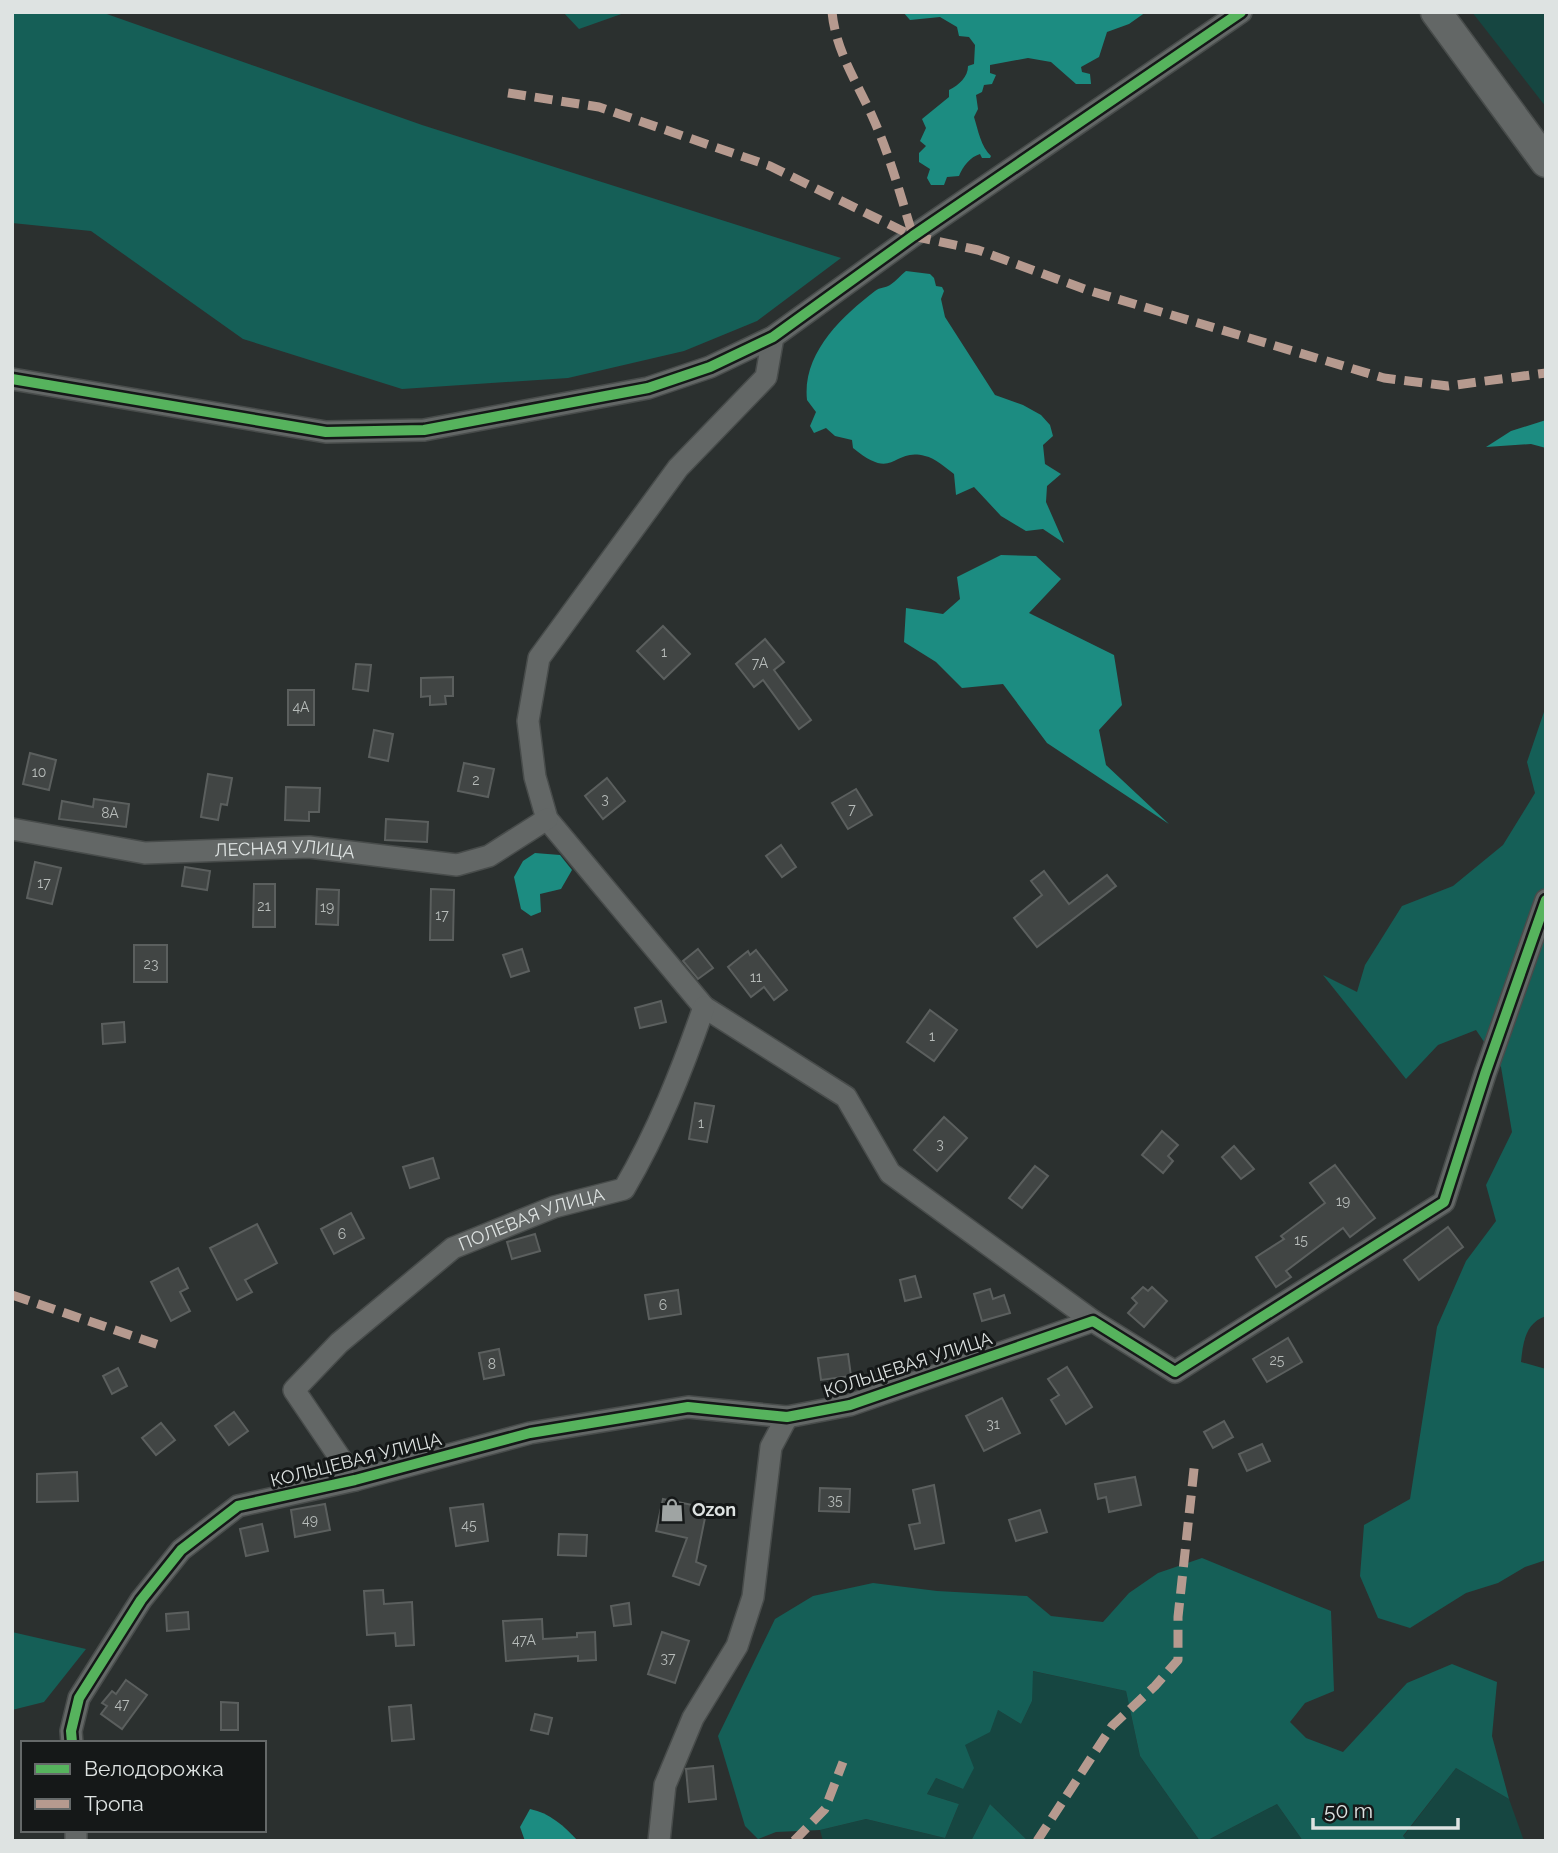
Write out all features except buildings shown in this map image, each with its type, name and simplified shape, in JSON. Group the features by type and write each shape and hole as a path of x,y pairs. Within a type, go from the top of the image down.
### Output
{"main road":[{"path":"1436,12 1546,162"}],"street":[{"path":"12,379 279,426 326,432 375,433 424,430 648,388 710,367 773,337 913,236 1241,12"},
{"path":"773,337 765,377 678,468 539,658 528,721 535,777 547,819 704,1007 846,1097 890,1173 1093,1321 1175,1372 1444,1202 1485,1074 1546,900"},
{"name":"ЛЕСНАЯ УЛИЦА","path":"12,829 145,853 309,847 457,864 489,856 547,819"},
{"name":"ПОЛЕВАЯ УЛИЦА","path":"355,1480 294,1390 339,1343 453,1248 554,1207 624,1189 644,1154 679,1079 704,1007"},
{"name":"КОЛЬЦЕВАЯ УЛИЦА","path":"72,1741 71,1731 79,1698 141,1600 181,1550 238,1506 355,1480 530,1433 688,1407 787,1417 850,1405 1093,1321"},
{"path":"659,1841 665,1785 693,1718 737,1646 753,1597 771,1447 787,1417"}],"shaded area":[{"path":"1472,12 1546,12 1546,107"},
{"path":"1032,1671 1126,1691 1140,1756 1200,1841 1028,1841 990,1804 971,1841 823,1841 820,1830 866,1819 945,1838 959,1804 927,1794 936,1778 963,1789 964,1745 998,1710 1021,1724 1032,1701"},
{"path":"1456,1768 1509,1799 1524,1841 1407,1841 1403,1837"},
{"path":"1277,1804 1303,1841 1206,1841"}],"green space":[{"path":"12,12 101,12 422,125 841,258 757,321 684,351 568,378 402,389 243,339 91,231 12,223"},
{"path":"563,12 627,12 579,29"},
{"path":"1546,706 1546,1316 1529,1329 1521,1362 1546,1369 1546,1560 1525,1567 1498,1583 1466,1593 1410,1628 1378,1618 1360,1576 1364,1525 1410,1499 1437,1327 1466,1261 1496,1221 1486,1185 1512,1132 1501,1067 1476,1030 1438,1045 1406,1079 1323,975 1357,992 1365,965 1402,906 1453,886 1503,845 1535,793 1527,762"},
{"path":"1202,1558 1331,1611 1334,1691 1305,1703 1290,1722 1306,1738 1343,1752 1407,1683 1452,1664 1497,1682 1492,1736 1509,1799 1456,1768 1403,1836 1407,1841 1303,1841 1277,1804 1206,1841 1200,1841 1140,1756 1126,1691 1033,1671 1032,1701 1021,1724 998,1710 990,1732 965,1745 974,1768 963,1789 936,1778 927,1794 959,1804 945,1838 866,1819 820,1830 776,1832 758,1839 745,1826 718,1736 775,1619 813,1596 873,1583 937,1591 1027,1596 1051,1616 1103,1622 1129,1593 1158,1573"},
{"path":"12,1632 86,1649 44,1702 12,1710"},
{"path":"990,1804 1028,1841 971,1841"}],"water":[{"path":"903,12 1146,12 1129,24 1107,32 1099,57 1081,67 1082,72 1090,74 1091,84 1076,84 1051,62 1028,58 990,65 990,73 996,75 992,84 984,85 982,92 976,95 978,109 974,117 982,143 991,156 982,158 980,154 976,155 967,162 959,176 947,177 944,185 931,185 927,178 930,169 919,162 919,153 926,146 920,141 926,128 922,119 949,97 949,90 965,77 968,66 974,64 975,45 969,37 959,36 957,27 940,17 910,20"},
{"path":"906,271 930,274 936,286 942,287 944,291 941,299 945,317 995,395 1023,405 1041,415 1050,425 1053,436 1043,445 1045,464 1061,474 1047,486 1046,502 1064,543 1043,529 1026,531 1001,516 974,487 956,495 954,474 929,457 914,455 886,464 877,463 853,448 852,440 835,436 826,428 814,433 810,426 816,412 807,400 807,383 817,352 849,313 875,291 890,285"},
{"path":"1546,420 1546,448 1531,444 1486,447 1511,431"},
{"path":"1001,555 1036,556 1061,579 1029,613 1114,655 1122,705 1099,730 1106,765 1169,824 1047,743 1003,684 962,688 936,662 904,642 906,608 943,614 960,599 957,577"},
{"path":"535,853 560,855 572,870 561,889 540,894 541,912 531,916 521,909 514,877 523,861"},
{"path":"530,1809 556,1821 578,1841 525,1841 520,1827"}],"marked path":[{"path":"832,12 843,54 879,132 913,236"},
{"path":"508,93 599,107 770,166 913,236 978,250 1087,290 1384,378 1448,386 1546,373"},
{"path":"12,1295 165,1347"},
{"path":"1037,1841 1112,1726 1155,1686 1178,1660 1178,1617 1195,1460"},
{"path":"794,1841 825,1809 843,1762"}],"cycle path":[{"path":"12,379 326,432 424,430 648,388 710,367 773,337 913,236 1241,12"},
{"path":"72,1741 71,1731 79,1698 141,1600 181,1550 238,1506 355,1480 530,1433 688,1407 787,1417 850,1405 1093,1321 1175,1372 1444,1202 1485,1074 1546,900"}],"place":[{"name":"Ozon","path":"672,1510"}]}
